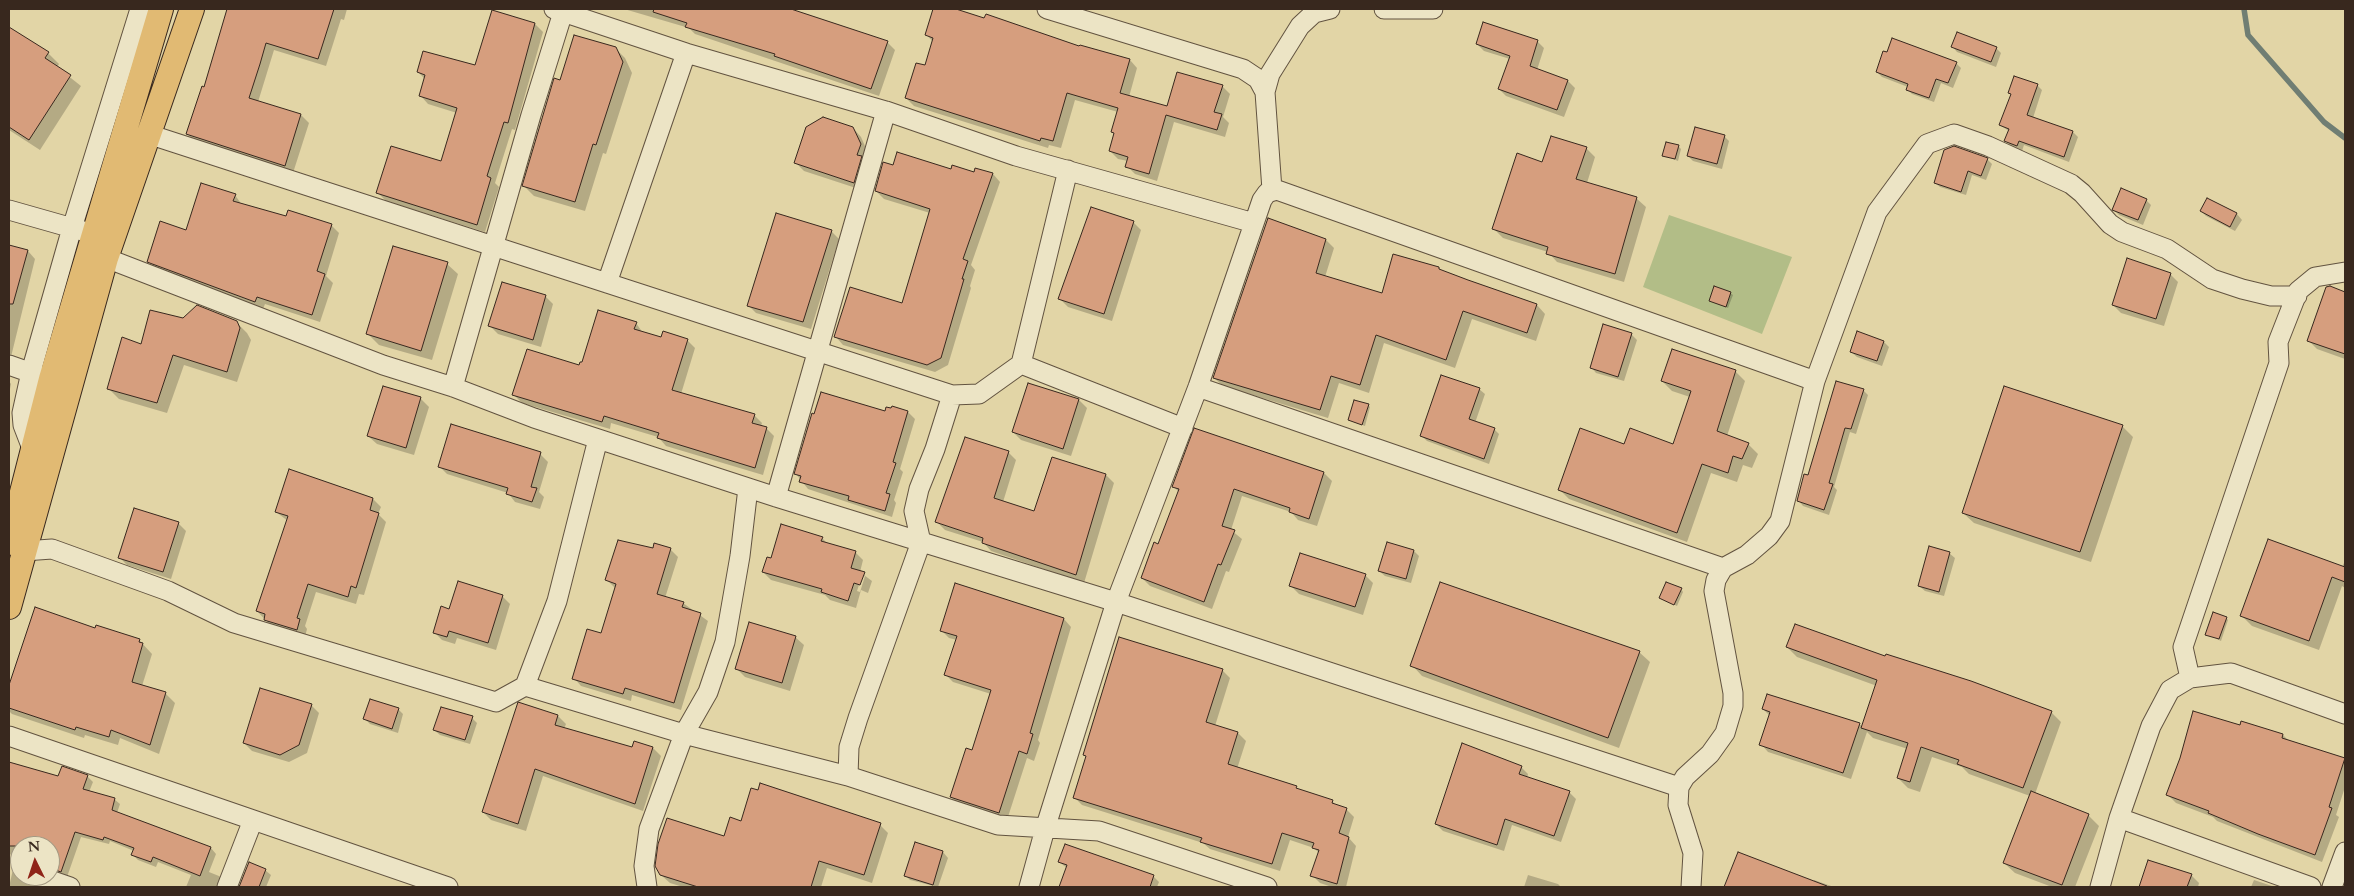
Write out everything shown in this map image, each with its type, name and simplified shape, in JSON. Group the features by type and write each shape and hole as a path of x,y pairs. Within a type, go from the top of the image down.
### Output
{"main road":[{"path":"9,608 16,537 33,451 41,376 83,231 162,9"},
{"path":"16,537 106,258 192,9"}],"street":[{"path":"9,210 83,231 140,9"},
{"path":"1047,9 1243,69 1258,79 1264,92 1272,190"},
{"path":"1264,92 1270,74 1300,26 1314,13 1330,9"},
{"path":"1384,9 1433,9"},
{"path":"453,387 560,10 686,53 886,111 1016,156 1254,223"},
{"path":"607,283 686,53"},
{"path":"776,497 819,352 886,111"},
{"path":"148,134 952,395 979,394 1021,364 1068,170"},
{"path":"1692,887 1693,853 1678,805 1679,787 1685,777 1710,754 1725,733 1733,706 1733,692 1714,591 1716,580 1723,568 1747,555 1769,536 1780,521 1815,381 1877,212 1927,144 1954,134 1988,146 2071,184 2082,193 2110,224 2122,232 2166,250 2212,279 2271,296 2298,296"},
{"path":"1029,887 1045,829 1116,602 1198,387 1262,200 1272,190 1277,190 1815,381"},
{"path":"106,258 383,365 453,387 598,440 1116,602 1679,787"},
{"path":"2190,678 2183,647 2279,363 2278,342 2298,296 2298,291 2315,277 2345,272"},
{"path":"1021,364 1183,428"},
{"path":"9,365 41,376"},
{"path":"1198,387 1723,568"},
{"path":"848,776 849,747 921,542 914,511 919,489 936,449 952,395"},
{"path":"16,537 168,591 234,622 496,702 525,686 557,601 598,440"},
{"path":"646,887 644,866 649,829 684,734 708,692 725,642 740,556 748,488"},
{"path":"2100,887 2119,818 2150,726 2170,690 2190,678 2231,674 2345,714"},
{"path":"525,686 684,734 848,776 998,825 1099,831 1267,887"},
{"path":"9,736 448,887"},
{"path":"2119,818 2311,887"},
{"path":"227,887 253,820"},
{"path":"2332,887 2345,852"}],"green space":[{"path":"1669,215 1792,257 1762,334 1643,287"}],"building":[{"path":"227,9 334,9 318,59 266,43 249,98 301,114 285,166 186,134 202,86 204,87"},
{"path":"654,9 791,9 888,41 871,89 774,56 775,54 685,27 687,23 653,12"},
{"path":"933,9 956,9 984,18 986,14 1079,46 1130,59 1120,93 1167,106 1177,72 1223,85 1214,112 1222,114 1217,130 1166,115 1149,174 1125,167 1128,157 1109,151 1114,133 1111,132 1118,108 1067,93 1053,141 1041,138 1040,141 905,98 916,63 925,65 933,38 925,35"},
{"path":"492,10 535,23 508,123 504,122 487,176 491,178 477,225 376,193 391,146 441,161 457,108 419,96 425,75 417,72 423,51 475,65"},
{"path":"1483,22 1538,40 1530,66 1568,80 1557,110 1498,89 1510,56 1476,44"},
{"path":"9,27 49,52 45,58 71,75 29,140 9,127"},
{"path":"1957,32 1997,47 1991,62 1951,47"},
{"path":"574,35 616,47 623,62 596,145 593,144 575,202 522,186 554,78 560,80"},
{"path":"1892,38 1957,62 1948,83 1936,79 1929,98 1906,90 1908,84 1876,72 1883,51 1887,52"},
{"path":"2014,76 2038,84 2027,115 2073,131 2064,157 2019,141 2017,146 2004,141 2009,129 1999,125 2011,94 2008,93"},
{"path":"823,117 853,127 861,144 857,155 862,156 854,183 794,163 806,127"},
{"path":"1695,127 1725,135 1717,164 1687,156"},
{"path":"1551,136 1587,147 1576,179 1637,197 1615,274 1546,254 1548,247 1492,229 1517,153 1542,162"},
{"path":"1666,142 1679,145 1675,159 1662,156"},
{"path":"1954,146 1988,158 1981,176 1968,171 1961,192 1934,183 1944,150"},
{"path":"897,152 951,169 952,165 974,172 975,168 993,173 963,259 968,261 962,279 964,279 941,358 927,365 834,337 850,287 902,303 930,209 875,191 883,162 893,165"},
{"path":"201,183 236,194 233,201 286,216 288,210 332,224 317,271 325,274 312,315 257,297 255,302 147,262 160,221 186,230"},
{"path":"2121,188 2147,199 2138,220 2112,210"},
{"path":"2207,198 2237,213 2230,227 2200,211"},
{"path":"1091,207 1134,221 1104,314 1058,299"},
{"path":"776,213 832,230 803,322 747,306"},
{"path":"1268,218 1326,239 1316,273 1382,293 1393,254 1439,267 1439,269 1468,280 1537,304 1527,333 1463,311 1446,360 1376,335 1360,385 1331,376 1320,410 1213,378"},
{"path":"9,245 28,250 13,304 9,304"},
{"path":"393,246 448,262 421,351 366,334"},
{"path":"2127,258 2171,273 2156,319 2112,305"},
{"path":"502,282 546,295 533,340 488,326"},
{"path":"1714,286 1731,292 1726,307 1709,301"},
{"path":"2330,286 2345,292 2345,354 2307,341 2326,287"},
{"path":"197,305 237,321 240,328 227,372 173,355 157,403 107,389 122,337 141,344 150,310 183,318"},
{"path":"598,310 637,322 634,329 661,337 663,331 688,339 672,390 755,414 752,423 767,427 755,468 657,438 659,433 604,416 602,422 512,395 527,349 579,365 582,362"},
{"path":"1603,324 1632,333 1618,377 1590,368"},
{"path":"1857,331 1884,341 1877,361 1850,352"},
{"path":"1672,349 1736,370 1717,431 1749,443 1742,459 1733,456 1728,473 1702,464 1677,533 1558,490 1580,428 1624,444 1630,428 1673,444 1691,391 1661,381"},
{"path":"1441,375 1480,388 1469,419 1495,428 1484,459 1420,436"},
{"path":"1836,381 1864,389 1851,429 1845,428 1829,483 1833,484 1824,510 1797,501 1804,474 1808,475"},
{"path":"1028,383 1079,399 1063,449 1012,432"},
{"path":"383,386 421,397 406,448 367,436"},
{"path":"2004,386 2123,425 2080,552 1962,513"},
{"path":"821,392 885,411 886,407 891,408 892,406 908,411 893,462 896,463 886,493 890,494 885,511 848,500 849,496 799,482 801,476 794,474 812,413 814,414"},
{"path":"1354,400 1369,404 1362,425 1348,420"},
{"path":"451,424 541,452 531,487 537,488 532,502 506,494 508,488 438,467"},
{"path":"1194,428 1324,472 1309,519 1289,512 1290,508 1234,489 1222,526 1235,530 1221,565 1218,564 1204,602 1141,578 1154,542 1158,544 1179,489 1172,487"},
{"path":"965,437 1009,451 994,498 1034,511 1052,457 1106,474 1076,575 982,543 983,538 935,522"},
{"path":"289,469 373,498 370,510 379,513 356,588 351,586 348,597 308,584 297,618 300,619 297,630 264,620 265,614 256,611 288,516 275,512"},
{"path":"134,508 179,522 163,572 118,558"},
{"path":"781,524 823,537 821,541 856,551 851,568 865,572 860,585 854,583 848,601 821,592 822,589 762,572 767,557 771,558"},
{"path":"2268,539 2345,567 2345,582 2332,577 2309,641 2240,616"},
{"path":"618,540 653,548 654,543 671,548 657,594 684,602 682,607 701,613 674,703 625,688 623,694 572,679 587,629 601,633 616,584 605,580"},
{"path":"1387,542 1414,550 1406,579 1378,571"},
{"path":"1929,546 1950,552 1939,592 1918,586"},
{"path":"1300,553 1366,574 1355,607 1289,586"},
{"path":"458,581 503,595 488,643 449,631 447,637 433,633 441,606 449,609"},
{"path":"1440,582 1640,651 1608,738 1410,666"},
{"path":"1666,582 1682,588 1674,605 1659,598"},
{"path":"955,583 1064,618 1030,733 1033,734 1027,754 1019,751 999,813 950,797 966,748 972,750 991,690 944,675 957,636 940,631"},
{"path":"35,607 95,628 96,625 140,639 139,642 143,643 132,682 166,692 150,745 111,730 109,737 76,727 75,730 9,708 9,685"},
{"path":"2213,612 2227,617 2219,639 2205,635"},
{"path":"749,622 796,636 782,683 735,669"},
{"path":"1795,624 1885,656 1886,654 1971,681 2052,711 2023,788 1957,764 1959,760 1921,747 1910,782 1897,778 1908,743 1861,728 1877,680 1786,647"},
{"path":"1119,637 1223,669 1206,722 1238,732 1228,764 1297,786 1296,788 1333,800 1332,803 1347,808 1339,833 1349,837 1337,884 1310,876 1319,850 1312,848 1314,843 1282,833 1272,864 1200,842 1202,838 1073,798 1086,756 1083,755"},
{"path":"260,688 312,704 299,745 280,755 243,743"},
{"path":"1767,694 1860,723 1843,773 1759,745 1770,712 1762,709"},
{"path":"370,699 399,708 392,729 363,719"},
{"path":"518,702 558,715 555,725 632,747 634,741 653,747 635,804 535,769 518,824 482,812"},
{"path":"441,707 473,716 465,740 433,730"},
{"path":"2193,711 2240,725 2241,721 2283,734 2282,738 2345,758 2329,807 2332,808 2315,855 2258,834 2208,813 2209,811 2166,795 2180,758"},
{"path":"1462,743 1522,766 1519,774 1570,791 1554,836 1505,819 1497,845 1435,824"},
{"path":"9,762 58,776 62,766 88,775 83,789 115,798 112,810 211,847 200,876 153,857 151,862 131,855 134,848 104,837 103,840 75,832 61,872 60,836 10,836 9,846"},
{"path":"760,783 881,823 864,875 819,861 811,887 698,887 660,875 655,866 658,844 667,818 724,836 730,817 741,821 751,788 758,790"},
{"path":"2031,791 2089,814 2062,885 2003,863"},
{"path":"915,842 943,851 933,885 904,876"},
{"path":"1065,844 1154,875 1150,887 1059,887 1067,865 1058,862"},
{"path":"1738,852 1827,886 1827,887 1724,887"},
{"path":"2148,860 2192,874 2187,887 2139,887"},
{"path":"249,862 266,869 259,887 239,887"}],"waterway":[{"path":"2244,9 2248,35 2324,122 2345,138"}]}
